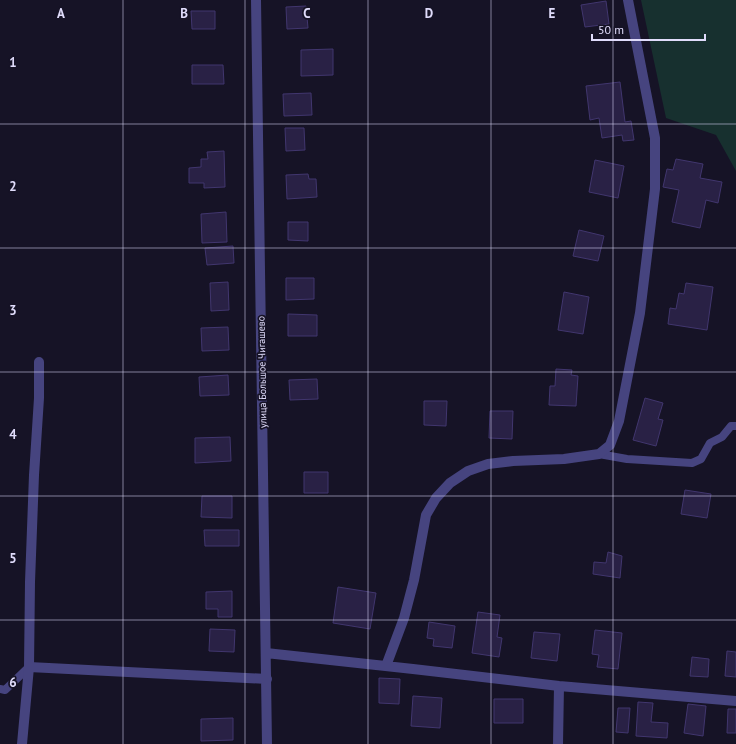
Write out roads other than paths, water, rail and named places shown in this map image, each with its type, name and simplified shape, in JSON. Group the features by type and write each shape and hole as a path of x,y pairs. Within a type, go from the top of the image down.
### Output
{"street":[{"name":"улица Большое Чигашево","path":"256,0 268,744"},
{"path":"386,666 404,618 414,580 426,515 436,498 450,483 468,471 488,464 599,454 610,445 619,422 640,313 655,189 655,138 628,0"},
{"path":"22,744 29,667 30,582 34,475 39,398 39,362"},
{"path":"266,653 559,686 736,701"},
{"path":"29,667 267,679"},
{"path":"558,744 559,686"}],"lane":[{"path":"599,454 627,459 692,463 701,459 710,443 722,437 731,426 736,426"},
{"path":"0,689 5,690 29,667"}]}
